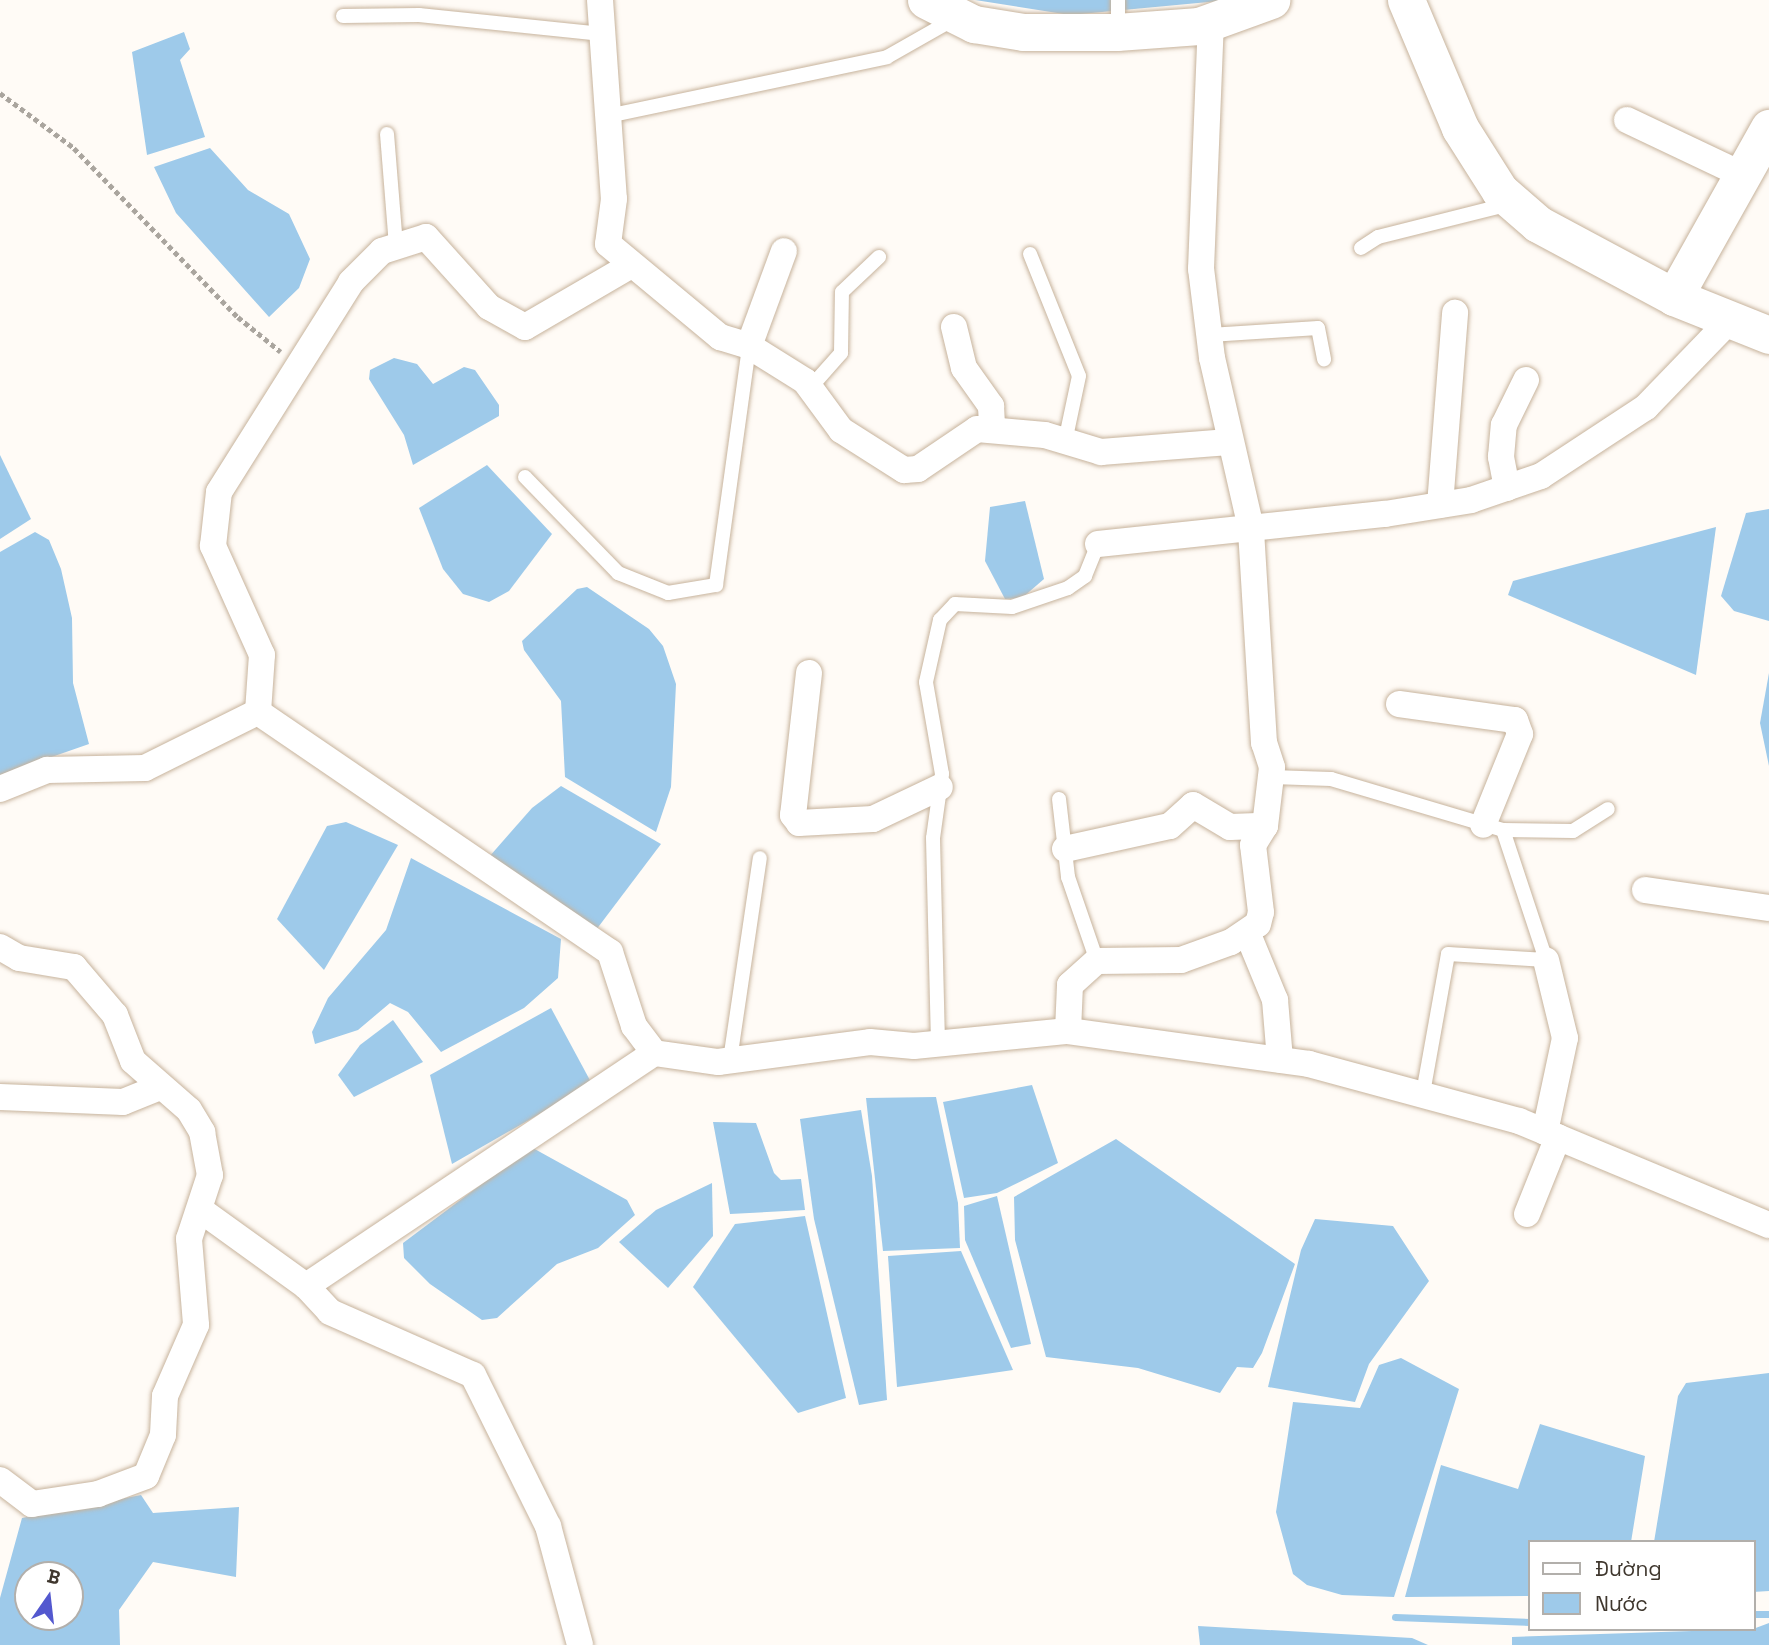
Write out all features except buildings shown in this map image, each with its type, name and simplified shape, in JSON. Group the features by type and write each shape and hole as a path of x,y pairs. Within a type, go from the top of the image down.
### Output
{"street":[{"path":"600,0 614,198 608,244 631,266 720,337 749,346 810,388 841,430 904,470 918,469 964,434 992,428 1101,452 1229,442"},
{"path":"926,0 958,17 1023,32 1117,17 1212,22 1271,0"},
{"path":"1406,0 1478,165 1514,203 1538,224 1674,297 1769,335"},
{"path":"1068,1031 1070,985 1097,961 1181,960 1247,932 1261,912 1253,845 1265,826 1272,777 1264,743 1251,528 1229,442 1201,269 1212,22"},
{"path":"1627,120 1743,175"},
{"path":"1674,297 1769,128"},
{"path":"258,712 262,654 213,545 212,522 219,492 351,282 396,245 426,237 489,307 525,327 631,266"},
{"path":"749,346 784,251"},
{"path":"1440,505 1455,313"},
{"path":"1098,544 1440,505 1507,488 1541,476 1646,407 1730,320"},
{"path":"954,327 964,368 991,406 992,428"},
{"path":"1507,488 1501,457 1504,425 1527,380"},
{"path":"809,673 793,815 799,823 873,819 940,787"},
{"path":"1399,704 1515,720 1520,734 1493,827"},
{"path":"0,789 47,770 145,768 258,712"},
{"path":"258,712 610,952 635,1026 654,1053"},
{"path":"1065,849 1170,826 1193,805 1230,827 1265,826"},
{"path":"1645,890 1769,908"},
{"path":"1247,932 1275,1000 1280,1060"},
{"path":"0,947 19,958 74,967 115,1015 133,1061 158,1088 189,1110 202,1132 210,1175 202,1211 189,1239 196,1325 165,1396 163,1435 146,1476 98,1494 32,1504 2,1493"},
{"path":"1527,1214 1551,1135 1565,1038 1546,960"},
{"path":"306,1286 654,1053 730,1060 870,1042 938,1043 1068,1031 1280,1060 1423,1093 1551,1135 1769,1225"},
{"path":"0,1097 123,1102 158,1088"},
{"path":"202,1211 306,1286 330,1312 374,1326 473,1375 548,1525 580,1645"}],"lane":[{"path":"343,16 419,15 602,34"},
{"path":"608,116 887,57 958,17"},
{"path":"387,134 396,245"},
{"path":"1361,248 1378,237 1514,203"},
{"path":"1030,254 1079,376 1079,399 1065,442"},
{"path":"810,388 841,354 842,292 879,257"},
{"path":"1210,335 1318,328 1324,359"},
{"path":"525,477 618,573 668,593 716,585 749,346"},
{"path":"938,1043 933,838 940,787 926,682 940,620 955,604 1012,607 1068,588 1085,576 1098,544"},
{"path":"1272,777 1331,779 1493,827 1573,831 1608,809"},
{"path":"1059,799 1065,849 1097,961"},
{"path":"1423,1093 1448,954 1546,960 1493,827"},
{"path":"730,1060 760,858"}],"path":[{"path":"0,93 74,148 238,317 298,366"}],"water":[{"path":"975,0 1230,0 1070,15"},
{"path":"184,32 190,49 180,60 205,137 147,155 132,52"},
{"path":"210,148 248,190 289,214 310,259 299,288 269,317 176,213 154,167"},
{"path":"394,358 417,364 433,384 464,367 475,370 499,405 499,416 413,465 404,435 369,379 370,370"},
{"path":"0,455 31,519 0,539"},
{"path":"487,465 552,534 509,591 489,602 463,594 443,569 419,508"},
{"path":"1025,501 1044,579 1022,598 1005,599 985,561 990,507"},
{"path":"1769,509 1769,621 1734,611 1721,596 1746,513"},
{"path":"1716,527 1696,675 1508,595 1513,581"},
{"path":"35,532 49,540 61,569 72,618 73,683 89,744 0,775 0,552"},
{"path":"587,587 649,629 663,646 676,684 671,787 656,832 565,777 561,701 524,650 522,641 577,589"},
{"path":"1769,673 1769,766 1760,723"},
{"path":"561,786 661,844 596,930 489,857 532,808"},
{"path":"346,822 398,845 324,970 277,919 327,826"},
{"path":"411,858 561,939 558,978 524,1008 441,1052 408,1012 390,1003 358,1030 315,1044 312,1032 328,998 386,930"},
{"path":"551,1008 592,1084 452,1164 430,1075"},
{"path":"393,1020 423,1062 354,1097 338,1075 360,1045"},
{"path":"1032,1085 1058,1163 997,1193 964,1198 943,1102"},
{"path":"936,1097 958,1203 960,1248 883,1251 866,1098"},
{"path":"861,1110 872,1176 887,1400 859,1405 814,1219 800,1119"},
{"path":"713,1122 756,1123 774,1173 781,1180 801,1179 805,1210 730,1214"},
{"path":"1116,1139 1295,1264 1262,1353 1253,1368 1237,1367 1220,1393 1138,1368 1046,1357 1015,1240 1014,1197"},
{"path":"531,1147 627,1200 635,1215 598,1248 557,1264 497,1318 482,1320 430,1284 404,1258 403,1243"},
{"path":"712,1183 713,1236 668,1288 619,1242 656,1210"},
{"path":"997,1196 1031,1344 1011,1348 965,1240 964,1206"},
{"path":"805,1216 846,1398 798,1413 693,1287 735,1224"},
{"path":"1315,1219 1393,1226 1429,1281 1369,1364 1355,1402 1268,1387 1301,1250"},
{"path":"961,1251 1013,1370 897,1387 888,1256"},
{"path":"1401,1358 1459,1389 1394,1597 1342,1595 1307,1585 1293,1574 1276,1512 1293,1402 1360,1408 1379,1365"},
{"path":"1769,1373 1769,1591 1755,1592 1755,1540 1654,1540 1678,1396 1686,1383"},
{"path":"1540,1424 1645,1456 1631,1540 1528,1540 1528,1596 1405,1597 1441,1465 1518,1489"},
{"path":"141,1495 153,1513 239,1507 236,1577 153,1562 119,1610 120,1645 0,1645 0,1598 22,1518"},
{"path":"1769,1623 1769,1645 1512,1645 1512,1637 1755,1631 1755,1628"},
{"path":"1198,1626 1412,1638 1428,1645 1200,1645"}],"waterway":[{"path":"1755,1614 1769,1614"},
{"path":"1395,1617 1528,1622"}]}
